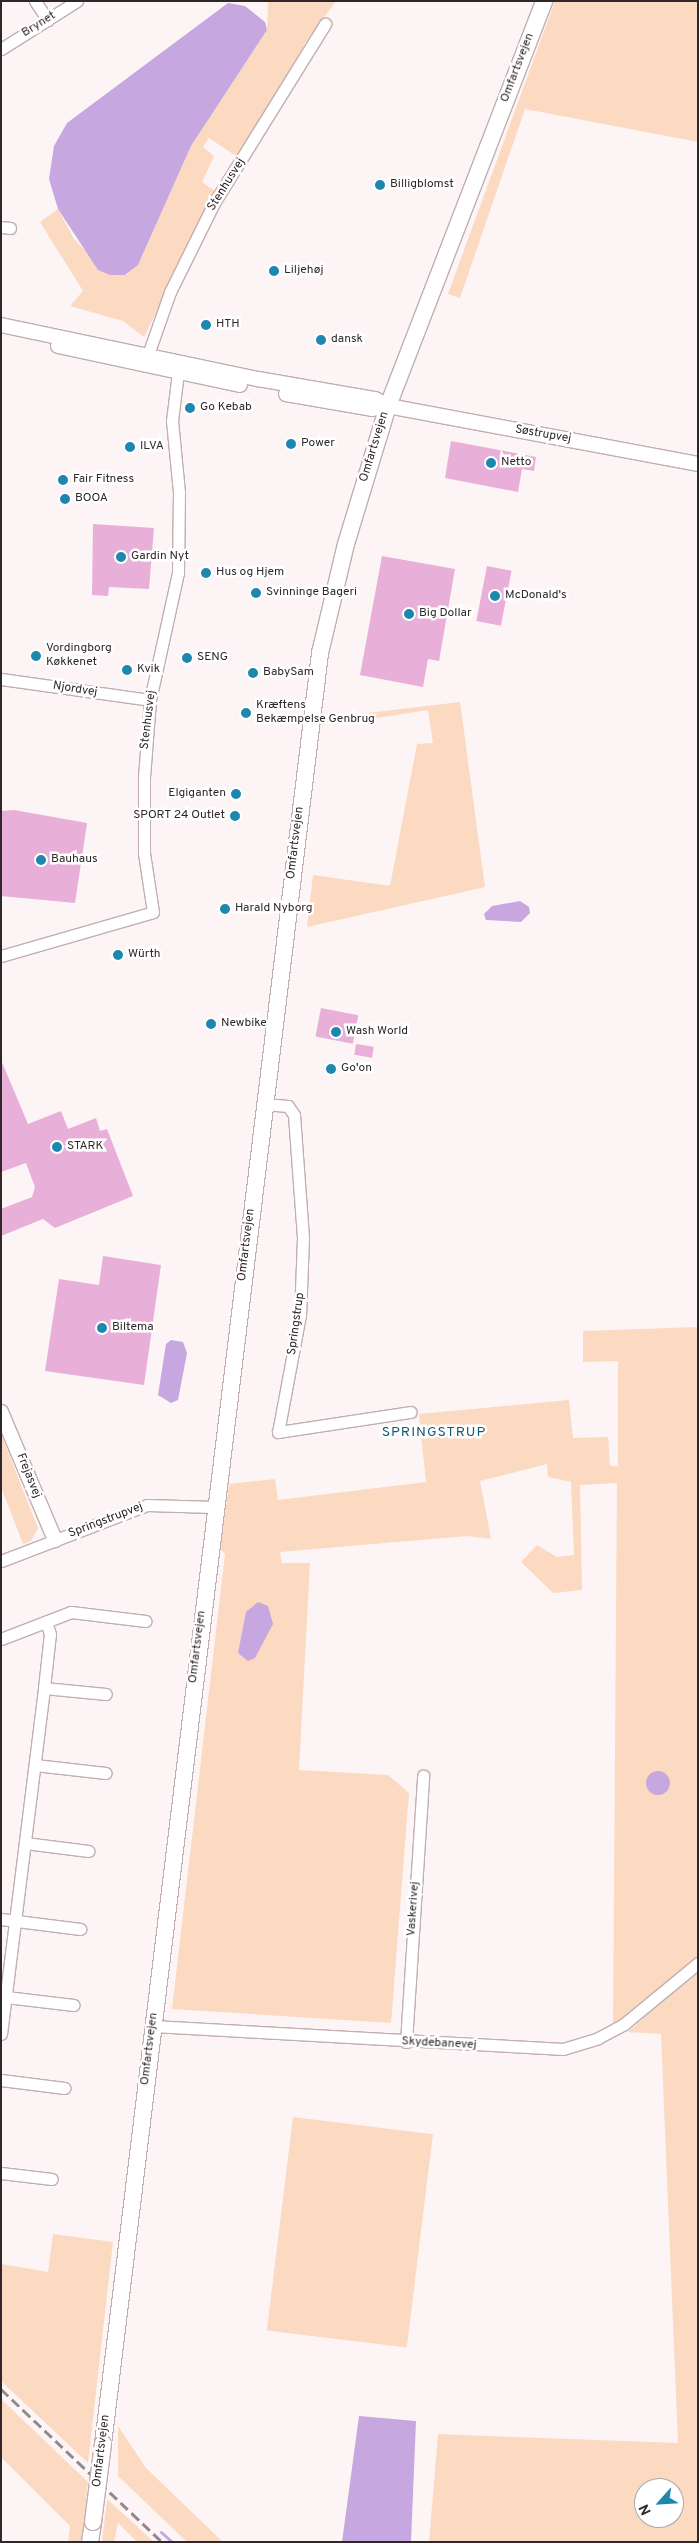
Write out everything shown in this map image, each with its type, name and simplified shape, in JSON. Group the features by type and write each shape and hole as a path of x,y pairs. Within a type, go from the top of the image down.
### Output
{"main road":[{"name":"Omfartsvejen","path":"90,2542 214,1507 320,653 346,544 388,406 544,1"}],"street":[{"path":"35,1 48,20"},
{"name":"Brynet","path":"1,49 78,1"},
{"name":"Stenhusvej","path":"146,360 170,292 214,203 325,24"},
{"path":"1,325 146,360 372,409 388,406"},
{"path":"1,334 146,360"},
{"name":"Stenhusvej","path":"1,956 153,912 143,816 150,700 179,564 179,492 172,428 178,367"},
{"name":"Søstrupvej","path":"388,406 698,464"},
{"name":"Njordvej","path":"1,679 150,700"},
{"name":"Springstrup","path":"264,1104 288,1106 294,1115 303,1238 300,1316 278,1432 411,1412"},
{"name":"Frejasvej","path":"2,1415 54,1540"},
{"name":"Springstrupvej","path":"1,1561 148,1505 214,1507"},
{"path":"1,1639 71,1612 145,1621"},
{"path":"1,2034 50,1634 46,1622"},
{"path":"44,1688 106,1694"},
{"path":"35,1765 106,1773"},
{"name":"Vaskerivej","path":"406,2042 423,1776"},
{"path":"25,1843 88,1851"},
{"path":"1,1920 80,1929"},
{"name":"Skydebanevej","path":"153,2026 550,2049 574,2046 624,2024 698,1963"},
{"path":"6,1997 74,2005"},
{"path":"1,2080 64,2088"},
{"path":"1,2173 52,2179"}],"shaded area":[{"path":"268,1 336,1 305,43 247,150 239,158 209,138 203,147 214,156 202,182 216,192 144,337 123,321 70,306 83,291 40,222 58,209 74,239 110,275 126,275 138,265 191,146 267,30"},
{"path":"555,1 698,1 698,142 525,109 460,298 448,294"},
{"path":"228,3 245,6 265,22 267,30 191,146 138,265 125,275 110,275 98,270 58,209 49,179 54,146 67,123"},
{"path":"460,702 485,887 307,927 313,875 390,886 417,744 433,743 428,710 332,725 333,717"},
{"path":"520,901 529,907 530,913 521,922 486,920 484,914 492,906"},
{"path":"698,1327 698,1959 613,2026 617,1483 580,1485 582,1590 553,1593 521,1562 537,1545 557,1557 574,1555 571,1482 548,1477 547,1464 480,1481 491,1539 467,1536 280,1552 282,1563 310,1563 299,1770 388,1775 409,1793 391,2023 172,2009 225,1554 220,1549 229,1484 275,1479 278,1500 426,1482 419,1414 569,1400 573,1438 608,1437 610,1466 618,1466 618,1361 583,1362 583,1331"},
{"path":"171,1340 183,1342 187,1353 178,1400 171,1403 158,1395 166,1344"},
{"path":"1,1434 38,1528 31,1541 23,1544 1,1487"},
{"path":"258,1602 268,1606 273,1624 255,1658 248,1661 238,1653 246,1612"},
{"path":"658,1771 663,1772 669,1778 669,1788 663,1794 658,1795 653,1794 647,1788 646,1783 647,1778 653,1772"},
{"path":"698,1968 698,2542 429,2542 438,2434 678,2443 661,2034 628,2032"},
{"path":"293,2117 433,2134 407,2348 267,2330"},
{"path":"53,2234 113,2242 88,2463 1,2381 1,2264 48,2272"},
{"path":"1,2399 88,2482 82,2542 68,2542 70,2526 1,2457"},
{"path":"359,2416 416,2421 411,2542 342,2542"},
{"path":"118,2426 146,2468 223,2542 187,2542 118,2476"},
{"path":"107,2499 154,2542 137,2542 118,2523 114,2542 102,2542"}],"building":[{"name":"Netto","path":"451,441 536,457 534,471 522,469 518,492 445,478"},
{"name":"Gardin Nyt","path":"93,524 154,528 149,589 109,587 108,596 92,595"},
{"name":"Big Dollar","path":"382,556 455,569 439,661 428,659 423,687 360,675"},
{"name":"McDonald's","path":"487,566 512,571 501,626 476,621"},
{"name":"Bauhaus","path":"14,810 87,823 75,903 1,896 1,811"},
{"name":"Wash World","path":"321,1008 358,1015 353,1044 315,1036"},
{"name":"Wash World","path":"356,1044 374,1047 372,1058 354,1055"},
{"name":"STARK","path":"1,1060 28,1124 61,1111 68,1129 96,1118 100,1131 107,1129 133,1196 55,1228 43,1219 1,1236 1,1209 32,1197 35,1187 26,1163 1,1172"},
{"name":"Biltema","path":"103,1256 161,1265 144,1385 45,1371 59,1279 99,1285"}],"waterway":[{"path":"161,2532 172,2542"}],"railway":[{"path":"1,2389 162,2542"}],"place":[{"name":"Billigblomst","path":"380,185"},
{"name":"Liljehøj","path":"274,271"},
{"name":"HTH","path":"206,325"},
{"name":"dansk","path":"321,340"},
{"name":"Go Kebab","path":"190,408"},
{"name":"Power","path":"291,444"},
{"name":"ILVA","path":"130,447"},
{"name":"Netto","path":"491,463"},
{"name":"Fair Fitness","path":"63,480"},
{"name":"BOOA","path":"65,499"},
{"name":"Gardin Nyt","path":"121,557"},
{"name":"Hus og Hjem","path":"206,573"},
{"name":"Svinninge Bageri","path":"256,593"},
{"name":"McDonald's","path":"495,596"},
{"name":"Big Dollar","path":"409,614"},
{"name":"Vordingborg Køkkenet","path":"36,656"},
{"name":"SENG","path":"187,658"},
{"name":"Kvik","path":"127,670"},
{"name":"BabySam","path":"253,673"},
{"name":"Kræftens Bekæmpelse Genbrug","path":"246,713"},
{"name":"Elgiganten","path":"236,794"},
{"name":"SPORT 24 Outlet","path":"235,816"},
{"name":"Bauhaus","path":"41,860"},
{"name":"Harald Nyborg","path":"225,909"},
{"name":"Würth","path":"118,955"},
{"name":"Newbike","path":"211,1024"},
{"name":"Wash World","path":"336,1032"},
{"name":"Go'on","path":"331,1069"},
{"name":"STARK","path":"57,1147"},
{"name":"Biltema","path":"102,1328"}],"district":[{"name":"SPRINGSTRUP","path":"434,1433"}]}
